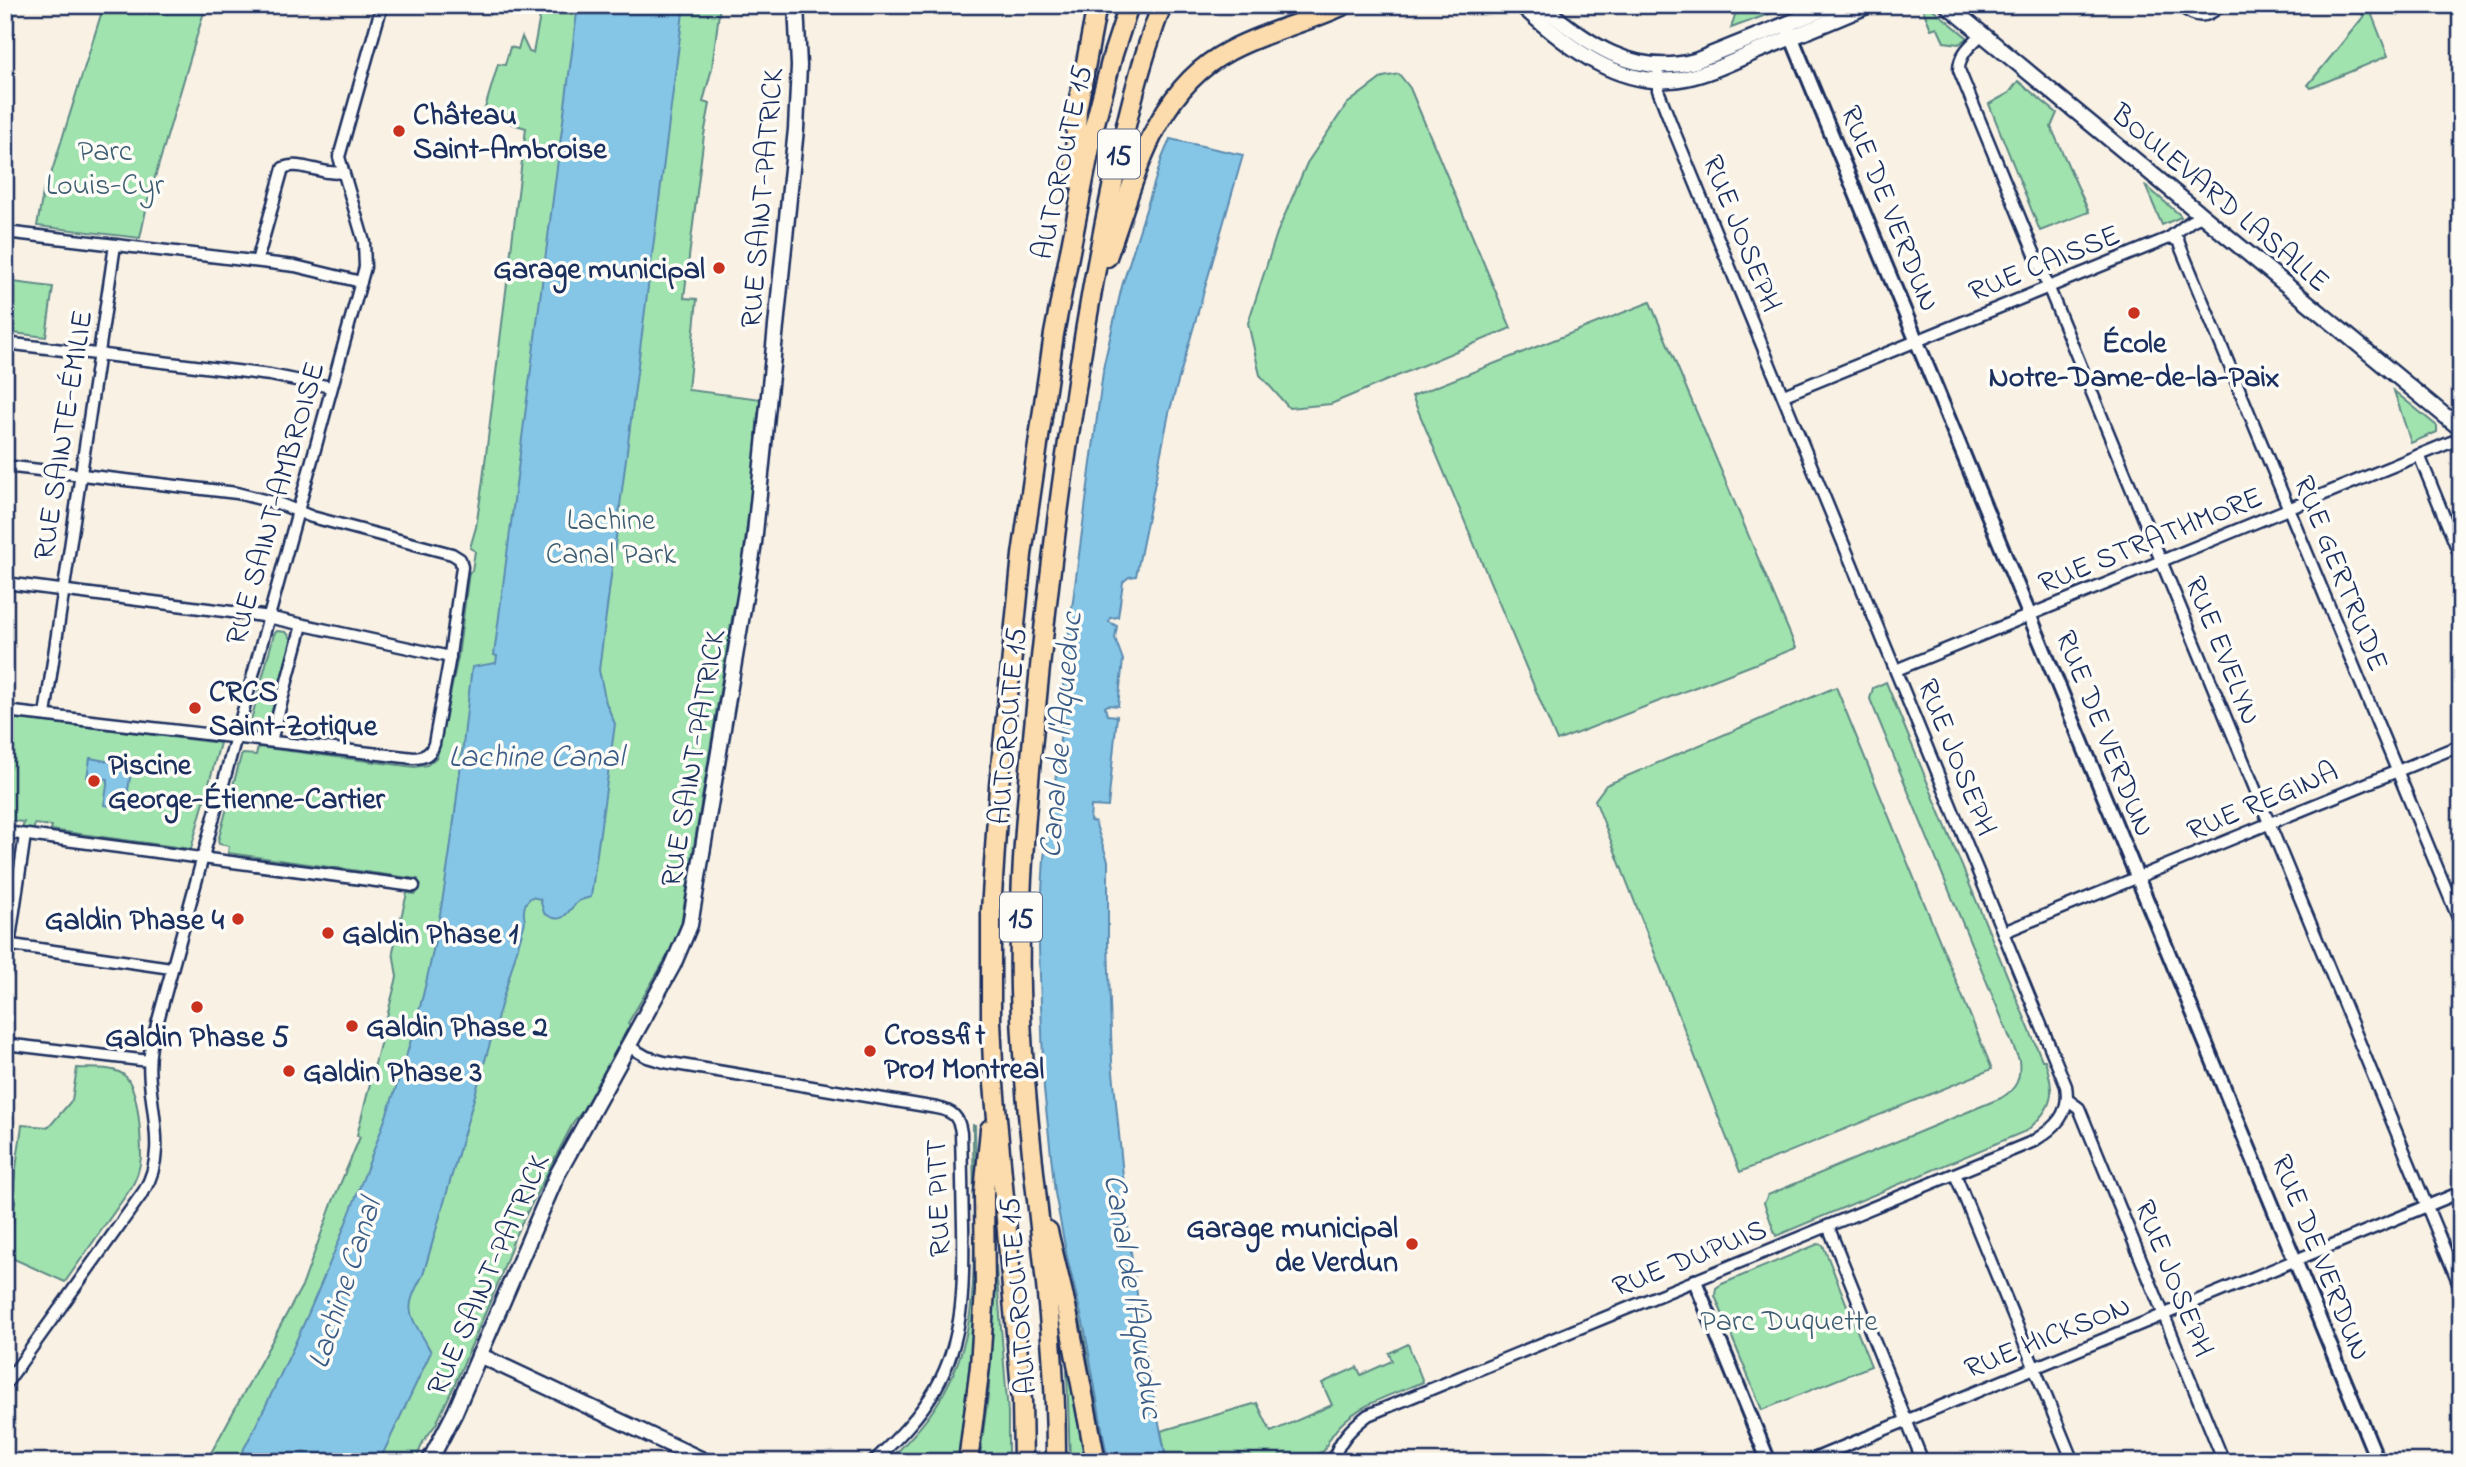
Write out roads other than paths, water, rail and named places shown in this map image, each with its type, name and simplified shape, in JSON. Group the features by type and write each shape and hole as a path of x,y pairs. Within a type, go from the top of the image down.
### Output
{"highway":[{"path":"1071,242 1077,110 1097,5"},
{"name":"AUTOROUTE 15","path":"1023,1462 1022,1401 994,1084 990,995 991,911 1006,700 1038,435 1071,242 1103,90 1129,5"},
{"name":"AUTOROUTE 15","path":"1056,1462 1055,1403 1032,1162 1020,988 1025,834 1048,586 1066,450 1090,307 1128,116 1139,72 1162,5"},
{"path":"1090,307 1152,135 1165,109 1183,86 1203,67 1228,51 1344,5"},
{"path":"968,1462 980,1366 985,1290 984,1193 994,1084"},
{"path":"1032,1162 1066,1306 1096,1462"}],"main road":[{"name":"RUE SAINT-PATRICK","path":"429,1462 455,1412 557,1175 673,965 690,925 745,607 758,510 795,150 799,94 796,5"},
{"path":"1521,5 1558,36 1597,63 1629,76 1658,73"},
{"path":"1541,5 1602,50 1658,73 1684,79 1707,72 1834,5"},
{"path":"1789,31 1869,5"},
{"name":"BOULEVARD LASALLE","path":"1947,5 2461,429"},
{"path":"479,1355 708,1462"}],"street":[{"name":"RUE SAINT-AMBROISE","path":"5,1385 137,1200 153,1173 157,1146 150,1046 366,260 339,157 382,5"},
{"path":"2179,5 2200,17 2213,12 2221,5"},
{"name":"RUE DE VERDUN","path":"1789,31 2378,1462"},
{"name":"RUE EVELYN","path":"1982,34 1963,53 1959,70 2461,1289"},
{"name":"RUE JOSEPH","path":"1658,73 1663,102 2004,932 2066,1086 2068,1100 2079,1108 2224,1462"},
{"path":"257,261 283,168 290,166 330,173 342,172"},
{"name":"RUE CAISSE","path":"1784,395 2173,239 2191,221 2202,216"},
{"path":"5,232 257,261 312,269 361,282"},
{"name":"RUE GERTRUDE","path":"2173,239 2461,925"},
{"name":"RUE SAINTE-ÉMILIE","path":"45,715 115,245"},
{"path":"5,343 271,375 331,387"},
{"name":"RUE STRATHMORE","path":"1896,670 2461,438"},
{"path":"2419,455 2461,558"},
{"path":"5,466 232,492 273,502 312,517 449,553 461,561 462,569 450,657 433,747 424,757 5,711"},
{"path":"5,583 267,617 450,657"},
{"name":"RUE SAINT-AMBROISE","path":"271,741 302,625"},
{"name":"RUE REGINA","path":"2004,932 2461,745"},
{"path":"5,832 414,886"},
{"path":"5,973 7,944 25,835"},
{"path":"7,944 171,968"},
{"path":"5,1044 149,1061"},
{"name":"RUE PITT","path":"628,1046 664,1062 937,1108 951,1112 958,1119 961,1133 964,1266 958,1330 947,1365 931,1396 913,1421 873,1462"},
{"name":"RUE DUPUIS","path":"1332,1462 1346,1434 1368,1415 2032,1142 2064,1115 2068,1100"},
{"path":"1955,1174 2073,1462"},
{"name":"RUE HICKSON","path":"1806,1462 2461,1192"},
{"path":"5,1230 7,1201"},
{"path":"1828,1226 1923,1462"},
{"path":"1695,1281 1769,1462"}],"water":[{"name":"Lachine Canal","path":"578,5 684,5 599,670 606,703 615,724 591,897 579,901 565,916 557,919 544,913 540,899 532,897 525,905 525,922 423,1275 410,1307 414,1322 431,1352 379,1462 237,1462 285,1366 341,1235 393,1097 424,991 447,870 472,667 496,663 497,656 494,655"},
{"name":"Canal de l'Aqueduc","path":"1170,139 1243,155 1169,413 1136,576 1123,582 1118,617 1110,618 1109,622 1117,626 1115,638 1123,660 1118,706 1105,707 1107,715 1117,716 1108,807 1091,806 1090,821 1095,822 1108,861 1112,1061 1129,1238 1147,1365 1167,1462 1108,1462 1085,1331 1055,1193 1044,1089 1039,947 1044,858 1059,754 1064,669 1104,364 1122,286"},
{"name":"Piscine George-Étienne-Cartier","path":"90,758 132,766 125,808 104,805 108,779 87,778"}],"place":[{"name":"Château Saint-Ambroise","path":"399,131"},
{"name":"Garage municipal","path":"719,268"},
{"name":"École Notre-Dame-de-la-Paix","path":"2134,313"},
{"name":"CRCS Saint-Zotique","path":"195,708"},
{"name":"Piscine George-Étienne-Cartier","path":"94,781"},
{"name":"Galdin Phase 4","path":"238,919"},
{"name":"Galdin Phase 1","path":"328,933"},
{"name":"Galdin Phase 5","path":"197,1007"},
{"name":"Galdin Phase 2","path":"352,1026"},
{"name":"Crossfit Pro1 Montreal","path":"870,1051"},
{"name":"Galdin Phase 3","path":"289,1071"},
{"name":"Garage municipal de Verdun","path":"1412,1244"}],"park label":[{"name":"Parc Louis-Cyr","path":"105,167"},
{"name":"Lachine Canal Park","path":"611,536"},
{"name":"Parc Duquette","path":"1789,1320"}]}
